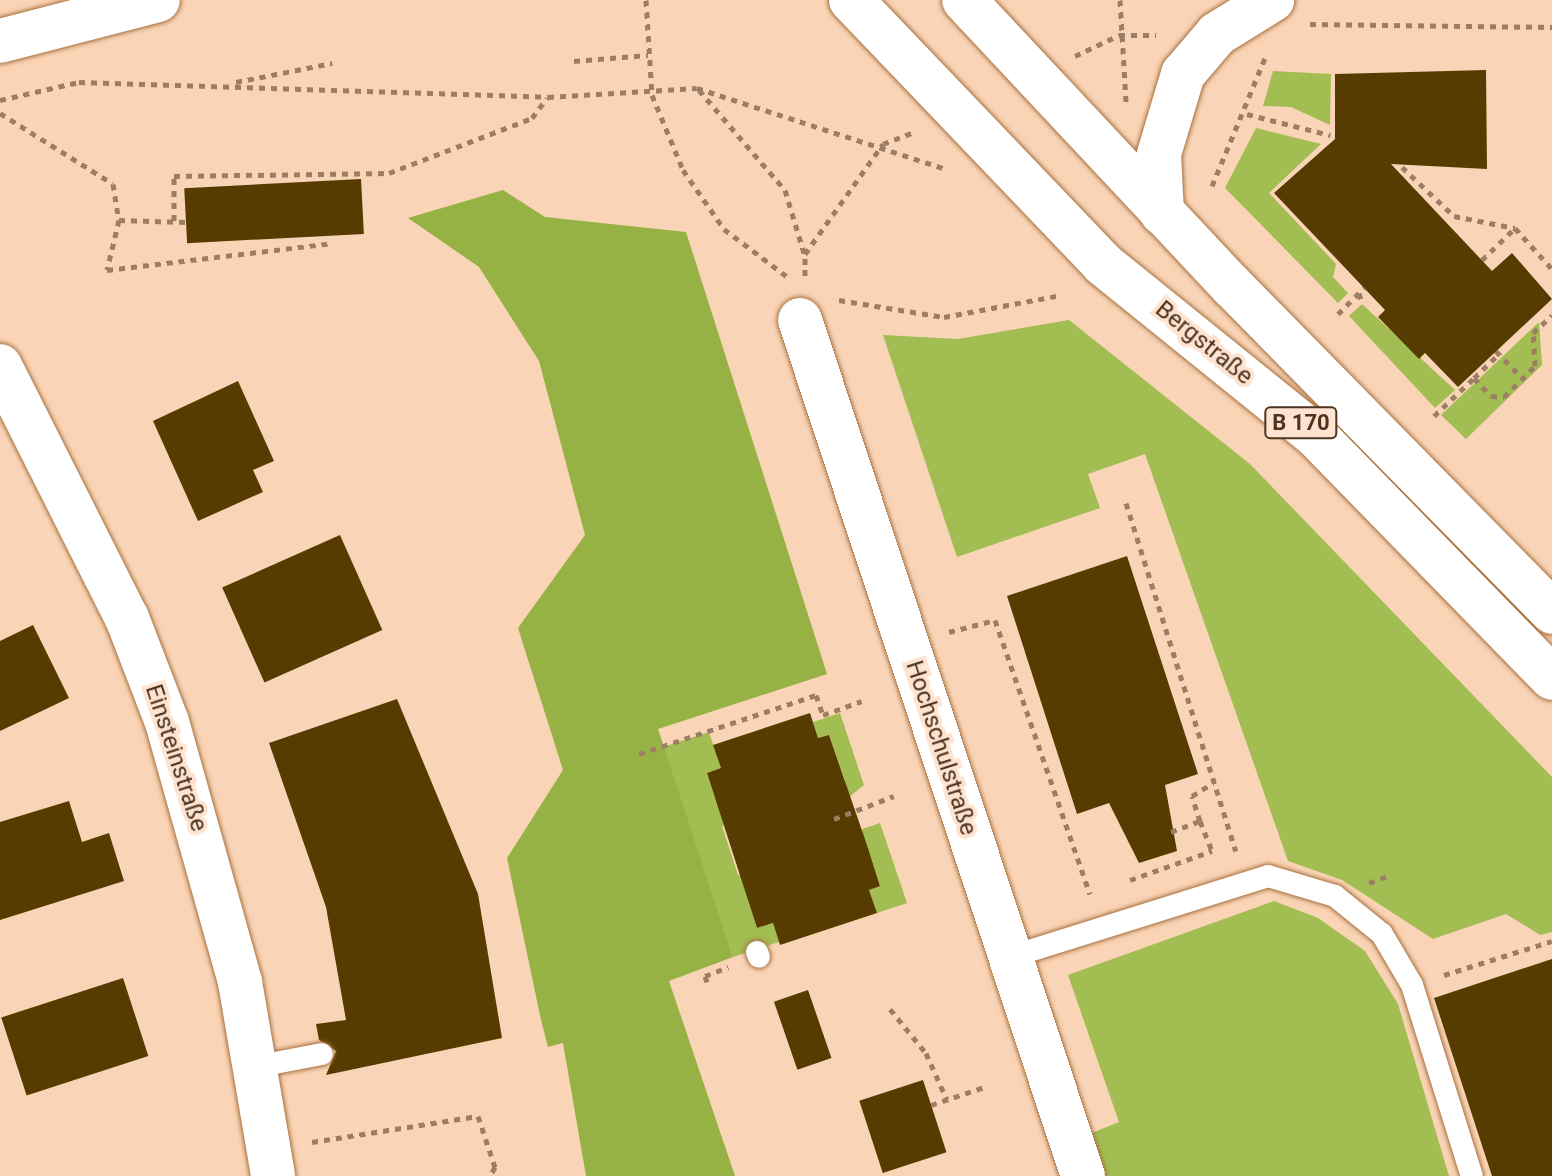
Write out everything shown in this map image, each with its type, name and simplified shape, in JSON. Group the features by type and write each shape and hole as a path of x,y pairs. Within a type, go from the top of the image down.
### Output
{"main road":[{"path":"0,41 158,0"},
{"name":"Bergstraße","path":"851,0 954,114 1103,264 1316,436 1552,678"},
{"name":"B 170","path":"964,0 1162,213 1552,612"},
{"path":"1162,213 1159,154 1183,74 1217,34 1283,13"},
{"name":"Hochschulstraße","path":"813,308 908,646 1083,1176"},
{"name":"Einsteinstraße","path":"0,366 127,618 167,722 240,982 272,1166"}],"lane":[{"path":"1010,957 1268,876 1335,896 1382,934 1412,985 1472,1176"},
{"path":"254,1067 322,1054"}],"path":[{"path":"646,0 652,95 683,170 724,229 805,286 805,254 785,190 697,88"},
{"path":"1065,60 1119,35 1120,0"},
{"path":"1283,13 1552,27"},
{"path":"1212,186 1247,114 1267,52"},
{"path":"574,61 648,55"},
{"path":"227,83 332,63"},
{"path":"0,100 79,82 227,83 349,94 548,97 652,95 697,88 883,144"},
{"path":"174,221 174,176 389,173 532,118 548,97"},
{"path":"0,113 113,184 119,220 107,270 332,243"},
{"path":"1247,114 1330,135"},
{"path":"805,254 883,144 909,134"},
{"path":"1402,167 1454,216 1515,228 1552,269"},
{"path":"119,220 186,222"},
{"path":"1482,260 1515,228"},
{"path":"1338,314 1362,290 1362,304"},
{"path":"813,308 944,317 1061,295"},
{"path":"1474,378 1497,399 1535,366 1533,333 1552,315"},
{"path":"1434,416 1498,353 1522,378"},
{"path":"1126,503 1246,882"},
{"path":"908,646 995,620 1086,895 1100,890"},
{"path":"639,754 816,695 823,715 862,701"},
{"path":"1213,783 1192,796 1216,862"},
{"path":"834,819 894,796"},
{"path":"1171,832 1200,821"},
{"path":"1114,885 1212,851"},
{"path":"1412,985 1552,941"},
{"path":"707,982 705,976 719,971"},
{"path":"890,1009 926,1053 947,1100"},
{"path":"931,1105 987,1086"},
{"path":"272,1166 331,1136 478,1116 495,1167 490,1176"}],"green space":[{"path":"1273,71 1331,74 1330,125 1291,107 1263,106"},
{"path":"1256,128 1321,144 1269,193 1336,264 1333,277 1348,293 1338,303 1225,188"},
{"path":"503,190 545,217 686,232 827,674 658,729 733,957 669,981 735,1176 586,1176 563,1043 548,1047 541,1020 507,858 563,770 518,628 585,535 539,361 479,267 408,218"},
{"path":"1362,304 1455,390 1435,408 1349,316"},
{"path":"1069,320 1250,464 1552,777 1552,932 1540,935 1506,914 1433,939 1342,880 1288,861 1145,454 1088,474 1100,508 957,557 883,335 958,339"},
{"path":"1539,322 1542,365 1466,439 1441,415"},
{"path":"840,713 864,785 842,803 845,780 829,735 818,738 813,722"},
{"path":"709,732 721,768 707,773 715,798 727,794 736,822 722,826 738,875 755,870 764,898 749,904 757,928 773,923 779,942 733,957 663,747"},
{"path":"880,823 907,903 877,913 869,890 880,885 866,842 851,833"},
{"path":"1274,901 1318,918 1365,951 1398,1004 1449,1176 1095,1176 1082,1137 1119,1122 1068,975"}],"building":[{"path":"1486,70 1487,169 1391,164 1492,271 1512,253 1552,299 1458,387 1425,353 1419,359 1378,317 1385,310 1274,193 1335,139 1335,74"},
{"path":"361,179 364,234 187,243 184,188"},
{"path":"238,381 274,461 253,470 263,492 198,521 153,421"},
{"path":"340,535 382,630 264,682 222,587"},
{"path":"1127,556 1198,774 1165,785 1177,851 1139,863 1109,803 1077,814 1007,596"},
{"path":"33,625 69,698 0,731 0,641"},
{"path":"397,699 478,894 502,1038 326,1075 336,1051 319,1040 316,1024 346,1020 326,907 269,743"},
{"path":"810,713 818,738 829,735 868,848 880,886 869,890 877,913 780,945 773,923 757,928 707,773 721,768 713,745"},
{"path":"69,801 82,842 109,833 124,881 0,920 0,822"},
{"path":"1552,959 1552,1176 1492,1176 1434,998"},
{"path":"123,978 148,1056 27,1096 1,1018"},
{"path":"808,990 831,1058 797,1070 774,1002"},
{"path":"923,1080 946,1152 883,1173 859,1101"}]}
